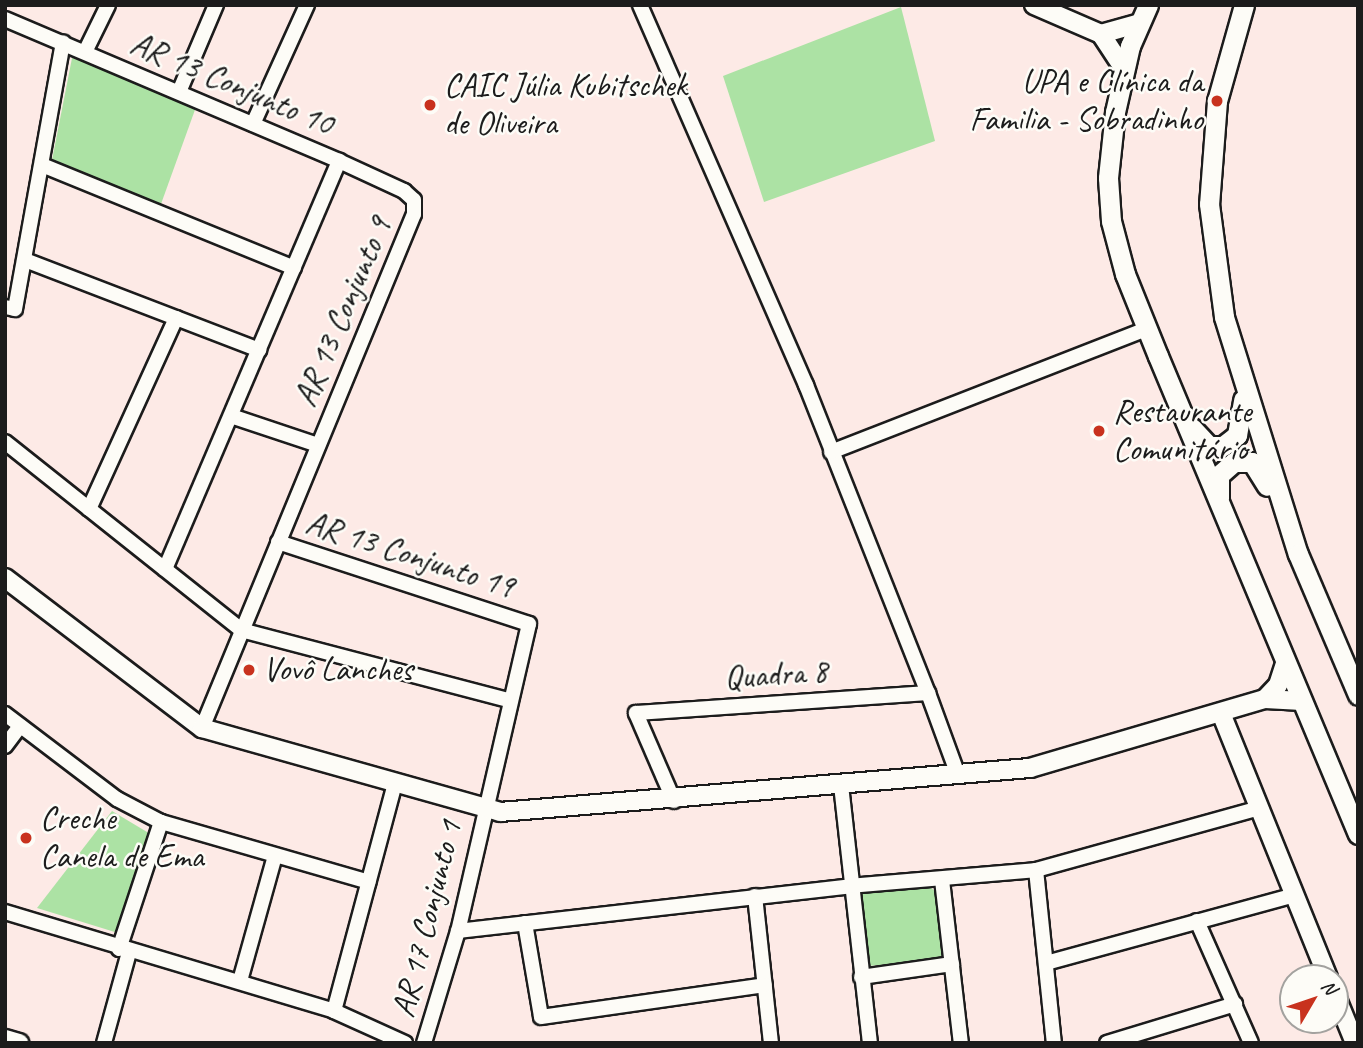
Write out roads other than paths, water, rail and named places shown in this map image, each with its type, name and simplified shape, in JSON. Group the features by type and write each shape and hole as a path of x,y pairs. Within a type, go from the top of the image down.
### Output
{"main road":[{"path":"1244,5 1217,101 1209,204 1224,317 1243,390 1298,554"},
{"path":"1144,14 1125,69 1108,178 1111,221 1147,329 1358,834"},
{"path":"1186,422 1209,446 1223,446 1237,435 1243,390"},
{"path":"1220,503 1219,475 1234,462 1252,462 1298,554 1358,695"}],"street":[{"path":"85,52 107,5"},
{"path":"179,92 216,5"},
{"path":"253,124 307,5"},
{"path":"640,5 831,452 958,775"},
{"path":"1034,5 1063,11 1101,34 1125,69"},
{"path":"1101,34 1144,14"},
{"name":"AR 13 Conjunto 10","path":"5,19 339,161 404,191 414,200"},
{"path":"5,307 15,309 63,42"},
{"path":"165,569 339,161"},
{"path":"42,165 294,268"},
{"name":"AR 13 Conjunto 9","path":"202,728 414,214 414,200"},
{"path":"25,260 259,350"},
{"path":"89,509 176,318"},
{"path":"831,452 1147,329"},
{"path":"230,416 318,445"},
{"path":"5,442 242,630 511,701"},
{"name":"AR 13 Conjunto 19","path":"278,542 529,624 511,701"},
{"path":"5,579 202,728 500,812 674,801 1030,768 1265,699 1302,701"},
{"path":"1265,699 1278,685 1286,662"},
{"name":"Quadra 8","path":"674,801 636,713 928,693"},
{"name":"AR 17 Conjunto 1","path":"424,1043 458,931 484,808 511,701"},
{"path":"1221,713 1322,964"},
{"path":"5,714 117,799 161,822 369,882"},
{"path":"5,746 20,726"},
{"name":"AR 17 Conjunto 1","path":"334,1010 395,784"},
{"path":"841,785 850,886 870,1043"},
{"path":"458,931 850,886 1036,870 1260,808"},
{"path":"104,1043 124,951 161,822"},
{"path":"240,981 275,856"},
{"path":"1036,870 1054,1043"},
{"path":"942,880 961,1043"},
{"path":"1045,963 1295,895"},
{"path":"755,897 771,1043"},
{"path":"5,912 124,951 240,981 334,1010 405,1043"},
{"path":"1198,921 1251,1043"},
{"path":"525,923 541,1017 765,985"},
{"path":"861,977 952,964"},
{"path":"1108,1043 1235,1004"},
{"path":"5,1039 19,1043"}],"place":[{"name":"UPA e Clínica da Familia - Sobradinho","path":"1217,101"},
{"name":"CAIC Júlia Kubitschek de Oliveira","path":"430,105"},
{"name":"Restaurante Comunitário","path":"1099,431"},
{"name":"Vovô Lanches","path":"249,670"},
{"name":"Creche Canela de Ema","path":"26,838"}]}
